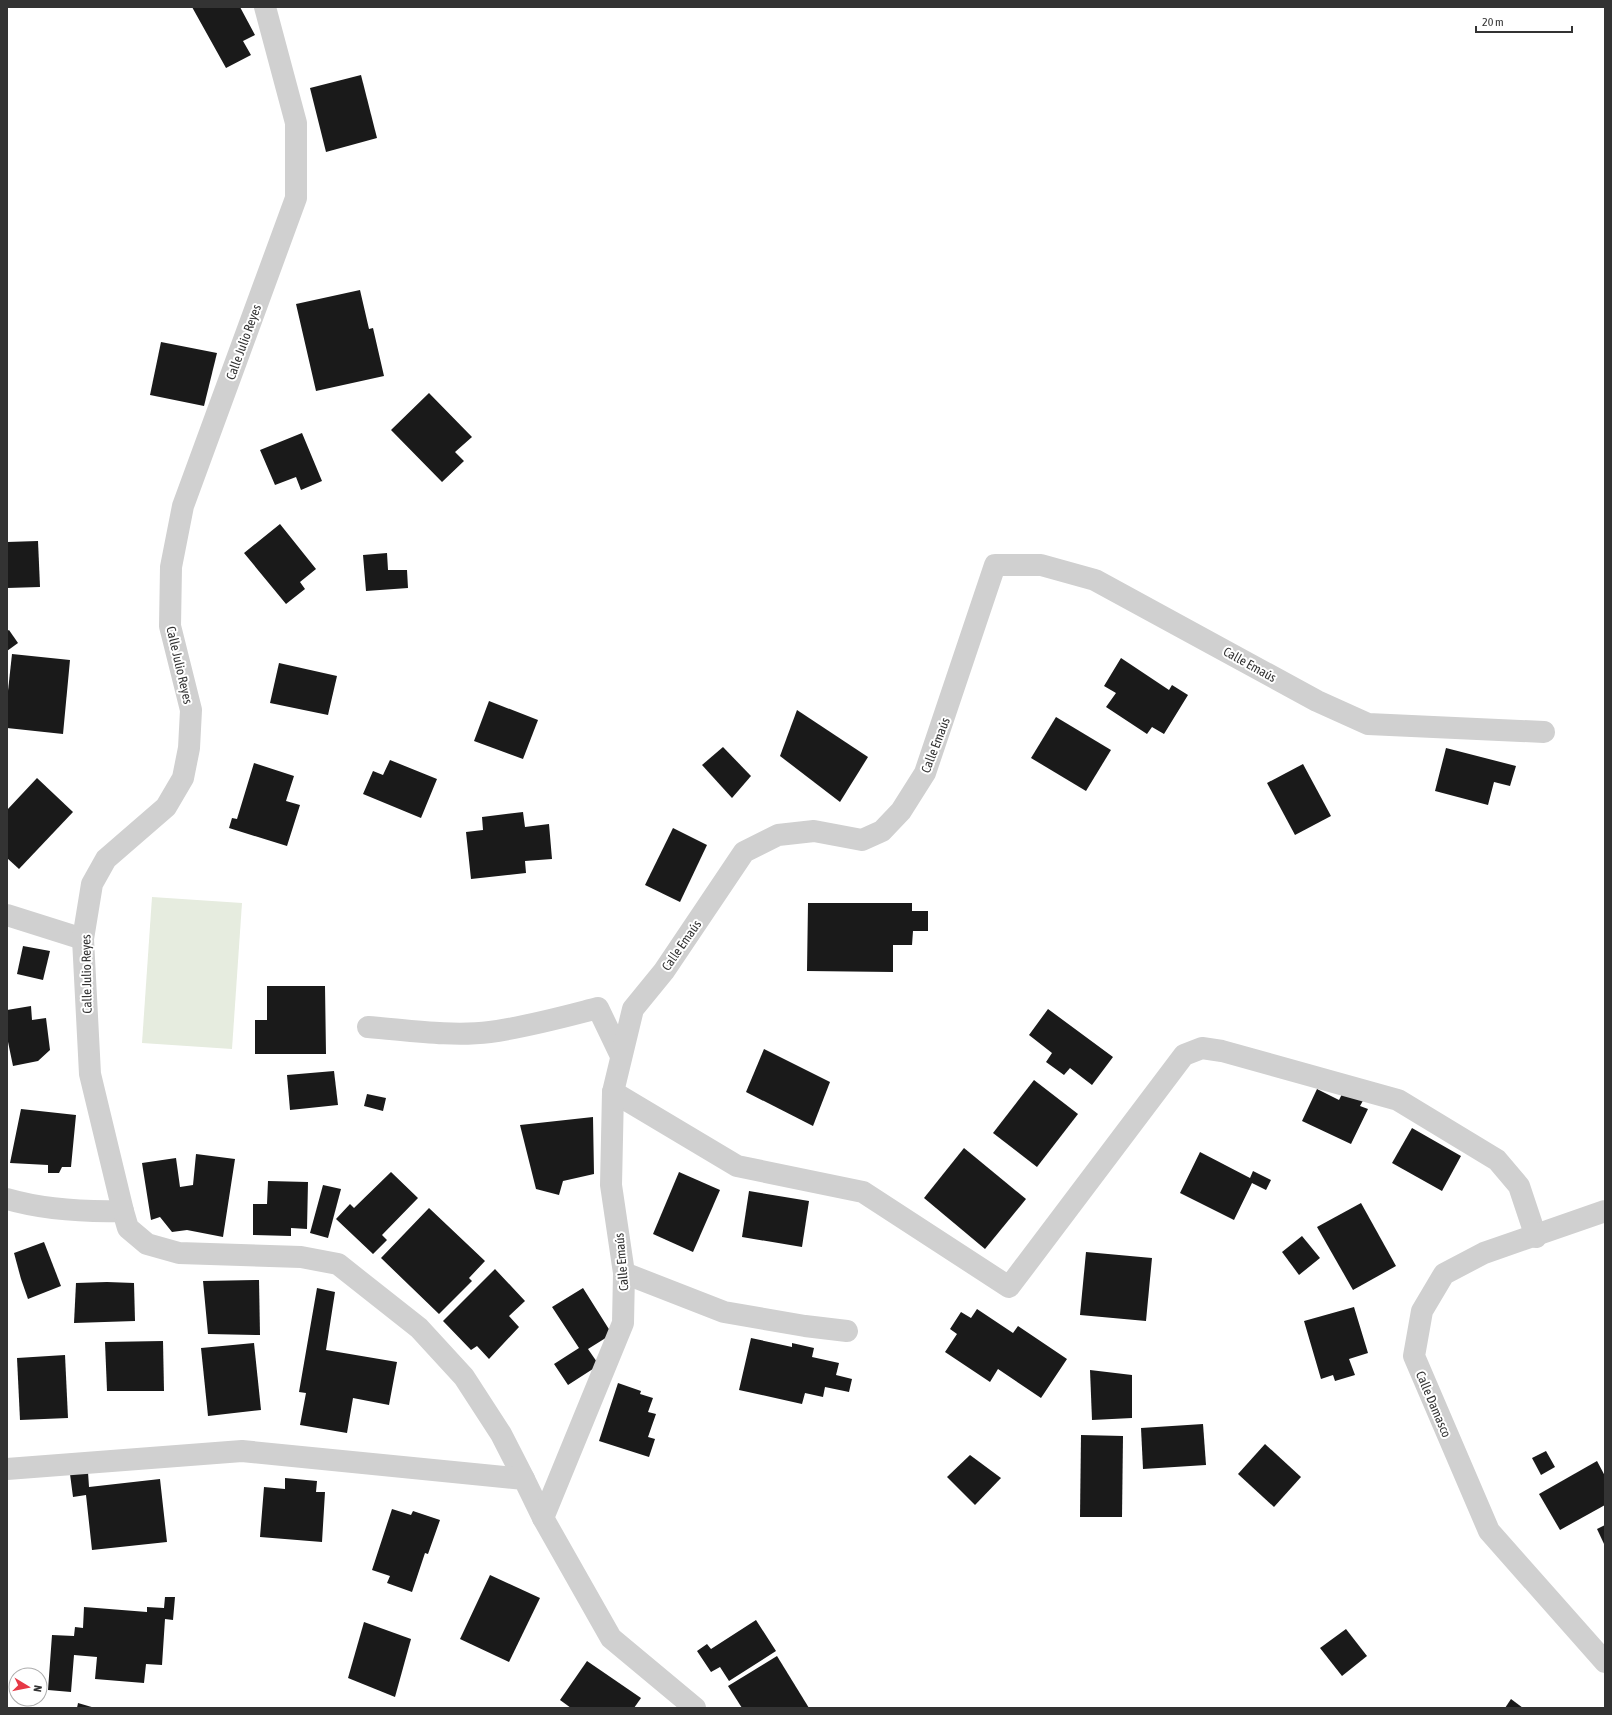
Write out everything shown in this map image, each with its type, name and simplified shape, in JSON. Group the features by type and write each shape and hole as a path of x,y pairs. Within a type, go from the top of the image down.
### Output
{"street":[{"name":"Calle Julio Reyes","path":"265,7 296,123 296,198 183,506 171,566 170,626 191,710 189,748 183,778 166,806 106,859 92,884 84,939 90,1074 123,1211 128,1228 147,1244 179,1253 301,1257 338,1264 419,1328 464,1377 501,1434 543,1518 611,1638 696,1708"},
{"name":"Calle Emaús","path":"543,1518 623,1323 624,1274 611,1185 613,1092 632,1009 664,971 744,852 778,834 814,831 862,840 882,831 901,811 925,773 995,565 1041,565 1095,580 1317,701 1368,724 1544,732"},
{"path":"7,915 84,939"},
{"path":"368,1027 441,1032 489,1032 543,1022 598,1008 621,1056"},
{"path":"613,1092 737,1166 863,1192 1008,1287 1184,1055 1202,1048 1222,1051 1398,1100 1497,1160 1519,1186 1536,1237"},
{"path":"7,1199 22,1203 86,1212 123,1211"},
{"name":"Calle Damasco","path":"1605,1212 1536,1237 1484,1253 1444,1274 1422,1311 1414,1356 1488,1531 1605,1662"},
{"path":"624,1274 724,1312 805,1326 847,1331"},
{"path":"7,1470 242,1451 524,1479"}],"shaded area":[{"path":"152,897 242,903 232,1049 142,1043"}],"building":[{"path":"192,7 240,7 255,35 243,41 251,55 226,68"},
{"path":"361,75 377,138 326,152 310,88"},
{"path":"360,290 369,329 373,328 384,376 316,391 296,304"},
{"path":"161,342 217,353 204,406 150,395"},
{"path":"429,393 472,437 455,452 464,461 442,482 391,430"},
{"path":"302,433 322,481 301,490 296,477 275,485 260,450"},
{"path":"280,524 316,569 300,582 305,589 286,604 244,553"},
{"path":"38,541 40,587 7,588 7,542"},
{"path":"387,553 388,570 407,570 408,588 366,591 363,555"},
{"path":"9,630 18,643 7,651 7,631"},
{"path":"12,654 70,660 63,734 7,728 7,700"},
{"path":"1121,658 1169,690 1172,685 1188,695 1164,734 1152,727 1147,734 1106,707 1116,693 1104,686"},
{"path":"279,663 337,676 328,715 270,703"},
{"path":"489,701 538,720 523,759 474,741"},
{"path":"797,710 868,757 840,802 780,756"},
{"path":"1056,717 1111,750 1086,791 1031,758"},
{"path":"723,747 751,776 732,798 702,765"},
{"path":"1446,748 1516,766 1510,786 1494,782 1488,805 1435,791"},
{"path":"390,760 437,779 421,818 363,794 373,771 383,775"},
{"path":"254,763 294,776 286,801 300,805 287,846 229,828 232,818 237,819"},
{"path":"1303,764 1331,816 1295,835 1267,783"},
{"path":"37,778 73,812 19,869 7,858 7,810"},
{"path":"523,812 525,827 549,824 552,859 525,861 526,873 471,879 466,832 483,830 482,817"},
{"path":"673,828 707,845 680,902 645,885"},
{"path":"808,903 912,903 912,911 928,911 928,931 913,931 912,945 893,945 893,972 807,971"},
{"path":"23,946 50,951 43,980 17,974"},
{"path":"267,986 325,986 326,1054 255,1054 255,1020 267,1020"},
{"path":"31,1006 32,1020 46,1018 50,1050 38,1061 13,1066 7,1037 7,1010"},
{"path":"1048,1009 1113,1057 1092,1085 1070,1068 1064,1075 1046,1062 1052,1053 1029,1035"},
{"path":"764,1049 830,1082 813,1126 746,1092"},
{"path":"334,1071 338,1105 290,1110 287,1075"},
{"path":"1034,1080 1078,1114 1037,1167 993,1133"},
{"path":"1345,1088 1365,1097 1360,1106 1368,1109 1351,1144 1302,1121 1317,1089 1339,1100"},
{"path":"367,1094 386,1098 383,1111 364,1106"},
{"path":"21,1109 76,1115 71,1167 62,1167 59,1173 48,1173 48,1165 10,1163"},
{"path":"593,1117 594,1174 563,1181 559,1195 536,1189 520,1125"},
{"path":"1412,1128 1461,1156 1442,1191 1392,1163"},
{"path":"964,1148 1026,1199 985,1249 924,1198"},
{"path":"1200,1152 1250,1178 1253,1171 1271,1180 1266,1190 1252,1183 1234,1220 1180,1193"},
{"path":"196,1154 235,1159 223,1237 187,1230 172,1232 160,1217 151,1220 142,1163 176,1158 180,1187 193,1185"},
{"path":"391,1172 418,1198 382,1235 387,1240 373,1254 336,1219 350,1204 354,1208"},
{"path":"679,1172 720,1190 693,1252 653,1234"},
{"path":"268,1181 308,1182 307,1229 291,1228 291,1236 253,1235 253,1204 267,1204"},
{"path":"323,1185 341,1189 328,1238 310,1233"},
{"path":"749,1191 809,1201 802,1247 742,1237"},
{"path":"1361,1203 1396,1266 1353,1290 1317,1227"},
{"path":"429,1208 485,1261 469,1278 472,1281 439,1314 381,1258"},
{"path":"1302,1236 1320,1258 1299,1275 1282,1252"},
{"path":"44,1242 61,1286 28,1299 14,1253"},
{"path":"1086,1252 1152,1258 1146,1321 1080,1315"},
{"path":"495,1269 525,1301 509,1316 519,1327 489,1359 477,1346 471,1350 443,1321"},
{"path":"259,1280 260,1335 208,1334 203,1281"},
{"path":"76,1283 134,1283 135,1321 74,1323"},
{"path":"317,1288 335,1292 326,1350 397,1362 389,1405 353,1398 347,1433 300,1425 306,1393 299,1392"},
{"path":"583,1288 612,1334 588,1349 599,1365 568,1385 554,1364 579,1348 552,1307"},
{"path":"1354,1307 1368,1353 1349,1359 1355,1375 1335,1381 1333,1375 1321,1379 1304,1321"},
{"path":"977,1309 1013,1333 1018,1326 1067,1359 1041,1398 998,1369 990,1382 945,1352 957,1334 950,1329 961,1312 971,1318"},
{"path":"751,1338 792,1347 792,1343 814,1348 812,1357 839,1363 836,1375 852,1379 849,1392 825,1387 823,1397 805,1393 802,1404 739,1390"},
{"path":"163,1341 164,1391 107,1391 105,1342"},
{"path":"254,1343 261,1410 208,1416 201,1348"},
{"path":"65,1355 68,1418 20,1420 17,1358"},
{"path":"1090,1370 1132,1375 1132,1418 1092,1420"},
{"path":"618,1383 641,1391 640,1394 653,1398 648,1412 656,1414 648,1437 655,1439 649,1457 599,1441"},
{"path":"1203,1424 1206,1465 1143,1469 1141,1428"},
{"path":"1081,1435 1123,1436 1122,1517 1080,1517"},
{"path":"1265,1444 1301,1477 1274,1507 1238,1474"},
{"path":"1546,1451 1555,1467 1541,1475 1532,1458"},
{"path":"970,1455 1001,1478 975,1505 947,1477"},
{"path":"1597,1461 1605,1476 1605,1505 1560,1530 1539,1494"},
{"path":"88,1472 89,1487 160,1479 167,1542 92,1550 86,1495 73,1497 70,1474"},
{"path":"285,1478 317,1481 316,1492 325,1492 322,1542 260,1537 264,1487 285,1489"},
{"path":"392,1509 411,1515 413,1511 440,1520 428,1554 425,1553 412,1592 387,1583 390,1576 372,1570"},
{"path":"1605,1525 1605,1546 1597,1529"},
{"path":"490,1575 540,1598 509,1662 460,1639"},
{"path":"165,1597 175,1597 173,1620 165,1619 162,1665 146,1664 144,1683 95,1679 97,1657 74,1655 71,1692 48,1690 52,1635 74,1636 75,1627 83,1628 84,1607 147,1612 147,1607 164,1608"},
{"path":"756,1620 776,1651 729,1681 720,1667 711,1672 697,1651 707,1644 711,1649"},
{"path":"364,1622 411,1639 395,1697 348,1678"},
{"path":"1346,1629 1367,1656 1342,1676 1320,1648"},
{"path":"777,1656 809,1708 742,1708 728,1686"},
{"path":"587,1661 641,1698 634,1708 571,1708 560,1700"},
{"path":"1511,1699 1523,1708 1505,1708"},
{"path":"78,1703 95,1708 77,1708"}]}
